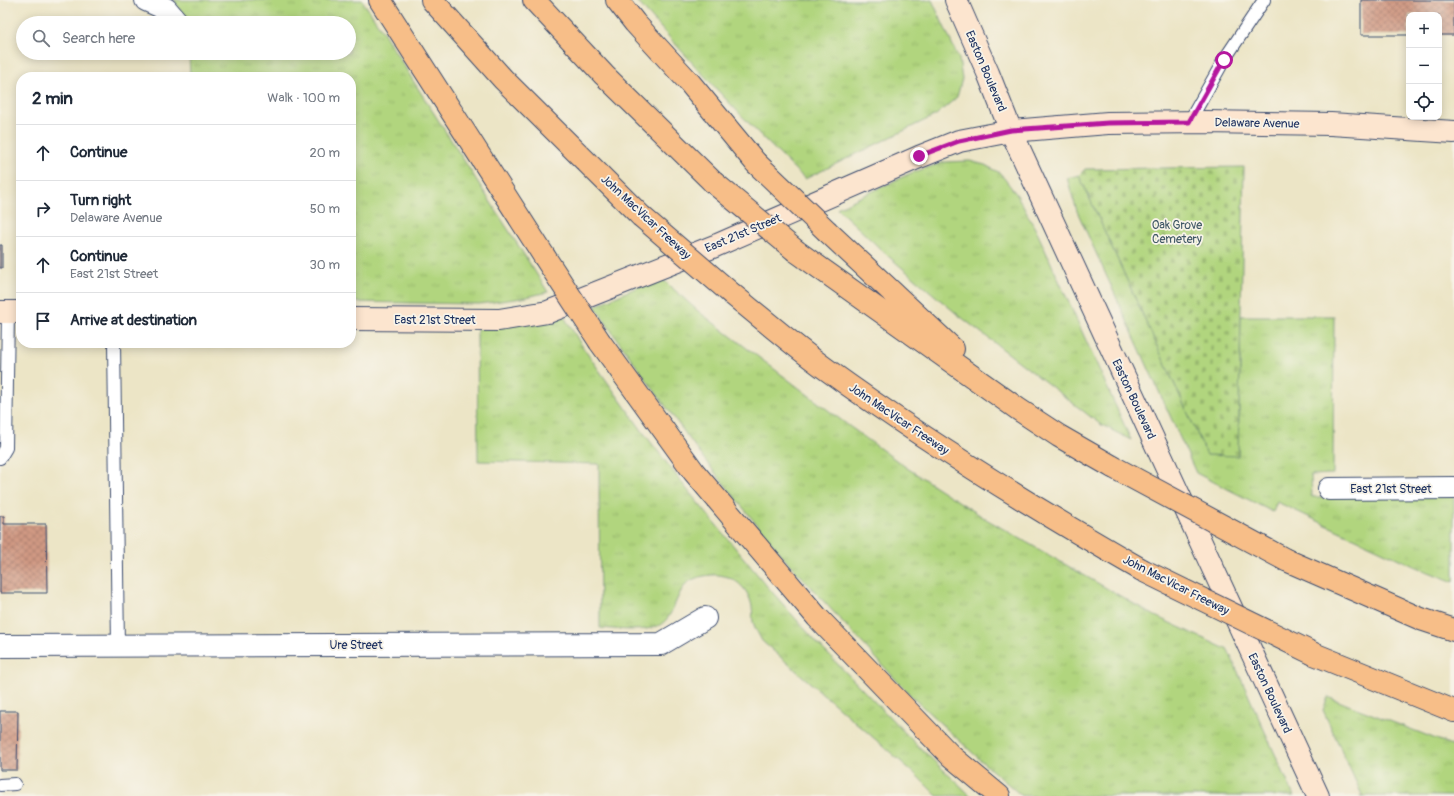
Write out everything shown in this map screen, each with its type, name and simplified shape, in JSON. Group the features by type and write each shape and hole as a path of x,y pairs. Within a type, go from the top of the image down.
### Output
{"highway":[{"path":"380,0 600,342 694,472 817,617 951,756 999,796"},
{"name":"John MacVicar Freeway","path":"432,0 503,78 641,216 732,294 825,369 928,440 1059,522 1142,570 1314,654 1454,711"},
{"path":"534,0 604,75 713,182 796,251 1018,410 1059,436 1113,467 1286,560 1421,619 1454,630"},
{"path":"617,0 635,23 689,82 756,163 1018,410"}],"main road":[{"name":"Easton Boulevard","path":"956,0 1011,130 1318,796"},
{"name":"Delaware Avenue","path":"1011,130 1108,123 1189,122 1332,124 1454,132"},
{"name":"East 21st Street","path":"356,319 499,320 548,312 714,246 952,143 1011,130"}],"street":[{"path":"146,0 166,9 172,16"},
{"name":"East 21st Street","path":"1329,489 1454,488"},
{"name":"Ure Street","path":"0,646 661,644 705,618"}],"lane":[{"path":"1189,122 1224,60 1264,0"},
{"path":"0,458 6,448 10,312"},
{"path":"114,348 118,646"},
{"path":"0,785 15,784"}],"green space":[{"path":"174,0 362,0 548,292 522,298 479,304 356,302 356,72 190,72 189,60 356,60 356,16 184,16"},
{"path":"636,0 932,0 959,59 962,79 957,97 936,115 805,179 761,136"},
{"path":"970,161 985,165 1000,173 1017,195 1037,232 1131,440 1100,424 957,314 888,256 837,208 911,173 945,162"},
{"name":"Oak Grove Cemetery","path":"1244,167 1238,456 1207,455 1079,175 1085,169"},
{"path":"1079,175 1207,455 1238,455 1241,316 1334,316 1333,474 1311,475 1312,497 1454,496 1454,582 1416,567 1277,502 1273,512 1196,473 1077,211 1067,178"},
{"path":"660,277 698,311 849,426 907,468 986,519 1155,616 1228,650 1294,796 1022,796 988,767 911,696 782,556 704,459 614,335 595,306"},
{"path":"563,315 584,349 643,432 689,492 766,585 818,644 914,742 971,796 937,796 913,772 762,641 753,622 752,607 747,593 732,579 725,576 711,575 691,580 682,589 668,617 660,625 639,630 600,628 599,464 478,461 477,329"},
{"path":"1328,697 1454,746 1454,796 1360,796 1362,795 1323,710"}],"building":[{"path":"1361,0 1454,0 1454,35 1442,35 1442,12 1406,12 1406,35 1361,35"},
{"path":"0,245 2,245 2,268 0,268"},
{"path":"0,516 4,516 4,524 46,524 47,593 0,593"},
{"path":"0,711 18,711 17,770 0,770"}],"route":[{"path":"919,156 959,141 1011,130 1108,123 1189,122 1224,60"}]}
